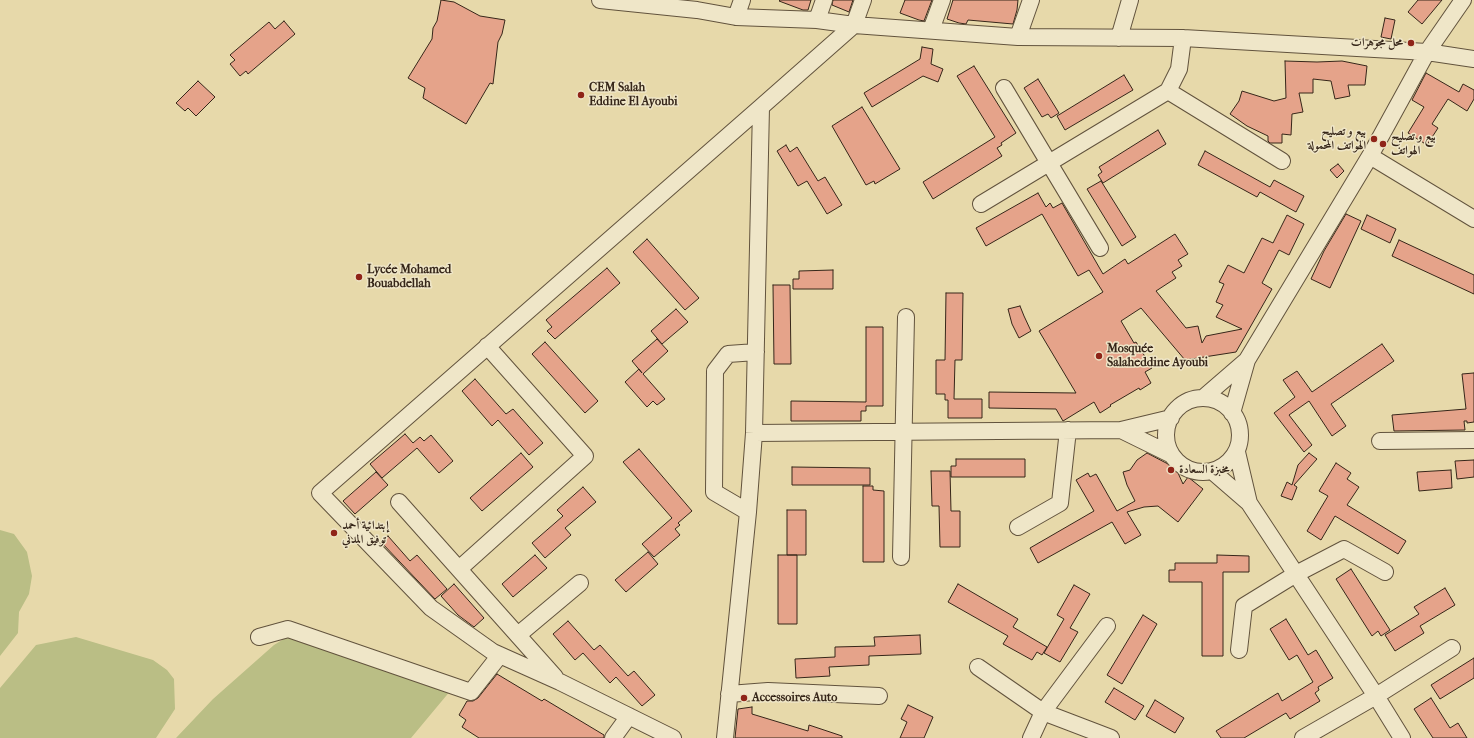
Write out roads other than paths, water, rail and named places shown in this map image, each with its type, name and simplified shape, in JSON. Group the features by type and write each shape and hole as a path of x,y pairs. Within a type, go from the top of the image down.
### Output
{"street":[{"path":"600,0 698,5 736,17 817,20 854,25 1018,37 1183,38 1427,52 1474,59"},
{"path":"736,17 742,0"},
{"path":"817,20 824,0"},
{"path":"673,738 560,682 493,652 431,608 320,493 854,25 863,0"},
{"path":"931,30 942,0"},
{"path":"1018,37 1031,0"},
{"path":"1119,38 1130,0"},
{"path":"1232,413 1247,360 1370,156 1427,52 1463,0"},
{"path":"981,204 1168,91 1179,69 1183,38"},
{"path":"1004,88 1100,248"},
{"path":"1168,91 1282,161"},
{"path":"725,738 748,512 754,433 761,107"},
{"path":"1370,156 1474,219"},
{"path":"901,557 906,316"},
{"path":"459,569 585,456 487,346"},
{"path":"748,512 714,492 715,371 728,354 756,352"},
{"path":"1203,398 1247,360"},
{"path":"1203,398 1214,400 1224,405 1232,413 1238,422 1240,442 1230,461 1222,467 1212,472 1194,471 1181,465 1172,455 1166,436 1167,427 1176,410 1184,404 1203,398"},
{"path":"754,433 1121,430 1171,418"},
{"path":"1018,527 1060,503 1068,430"},
{"path":"1121,430 1172,455"},
{"path":"1380,441 1474,440"},
{"path":"1236,452 1249,503"},
{"path":"1212,472 1249,503 1402,738"},
{"path":"399,502 560,682"},
{"path":"1239,650 1244,606 1296,574 1344,549 1385,572"},
{"path":"518,635 580,583"},
{"path":"1031,738 1043,712 1108,626"},
{"path":"259,637 288,630 471,692 500,655"},
{"path":"1303,738 1376,696 1452,648"},
{"path":"978,667 1043,712 1111,738"},
{"path":"729,694 768,691 879,696"},
{"path":"612,738 629,716"}],"place":[{"name":"محل مجوهرات","path":"1411,43"},
{"name":"CEM Salah Eddine El Ayoubi","path":"581,95"},
{"name":"بيع و تصليح الهواتف المحمولة","path":"1374,139"},
{"name":"بيع و تصليح الهواتف","path":"1383,144"},
{"name":"Lycée Mohamed Bouabdellah","path":"359,277"},
{"name":"Mosquée Salaheddine Ayoubi","path":"1099,356"},
{"name":"مخبزة السعادة","path":"1171,470"},
{"name":"إبتدائية أحمد توفيق المدني","path":"334,533"},
{"name":"Accessoires Auto","path":"744,698"}]}
